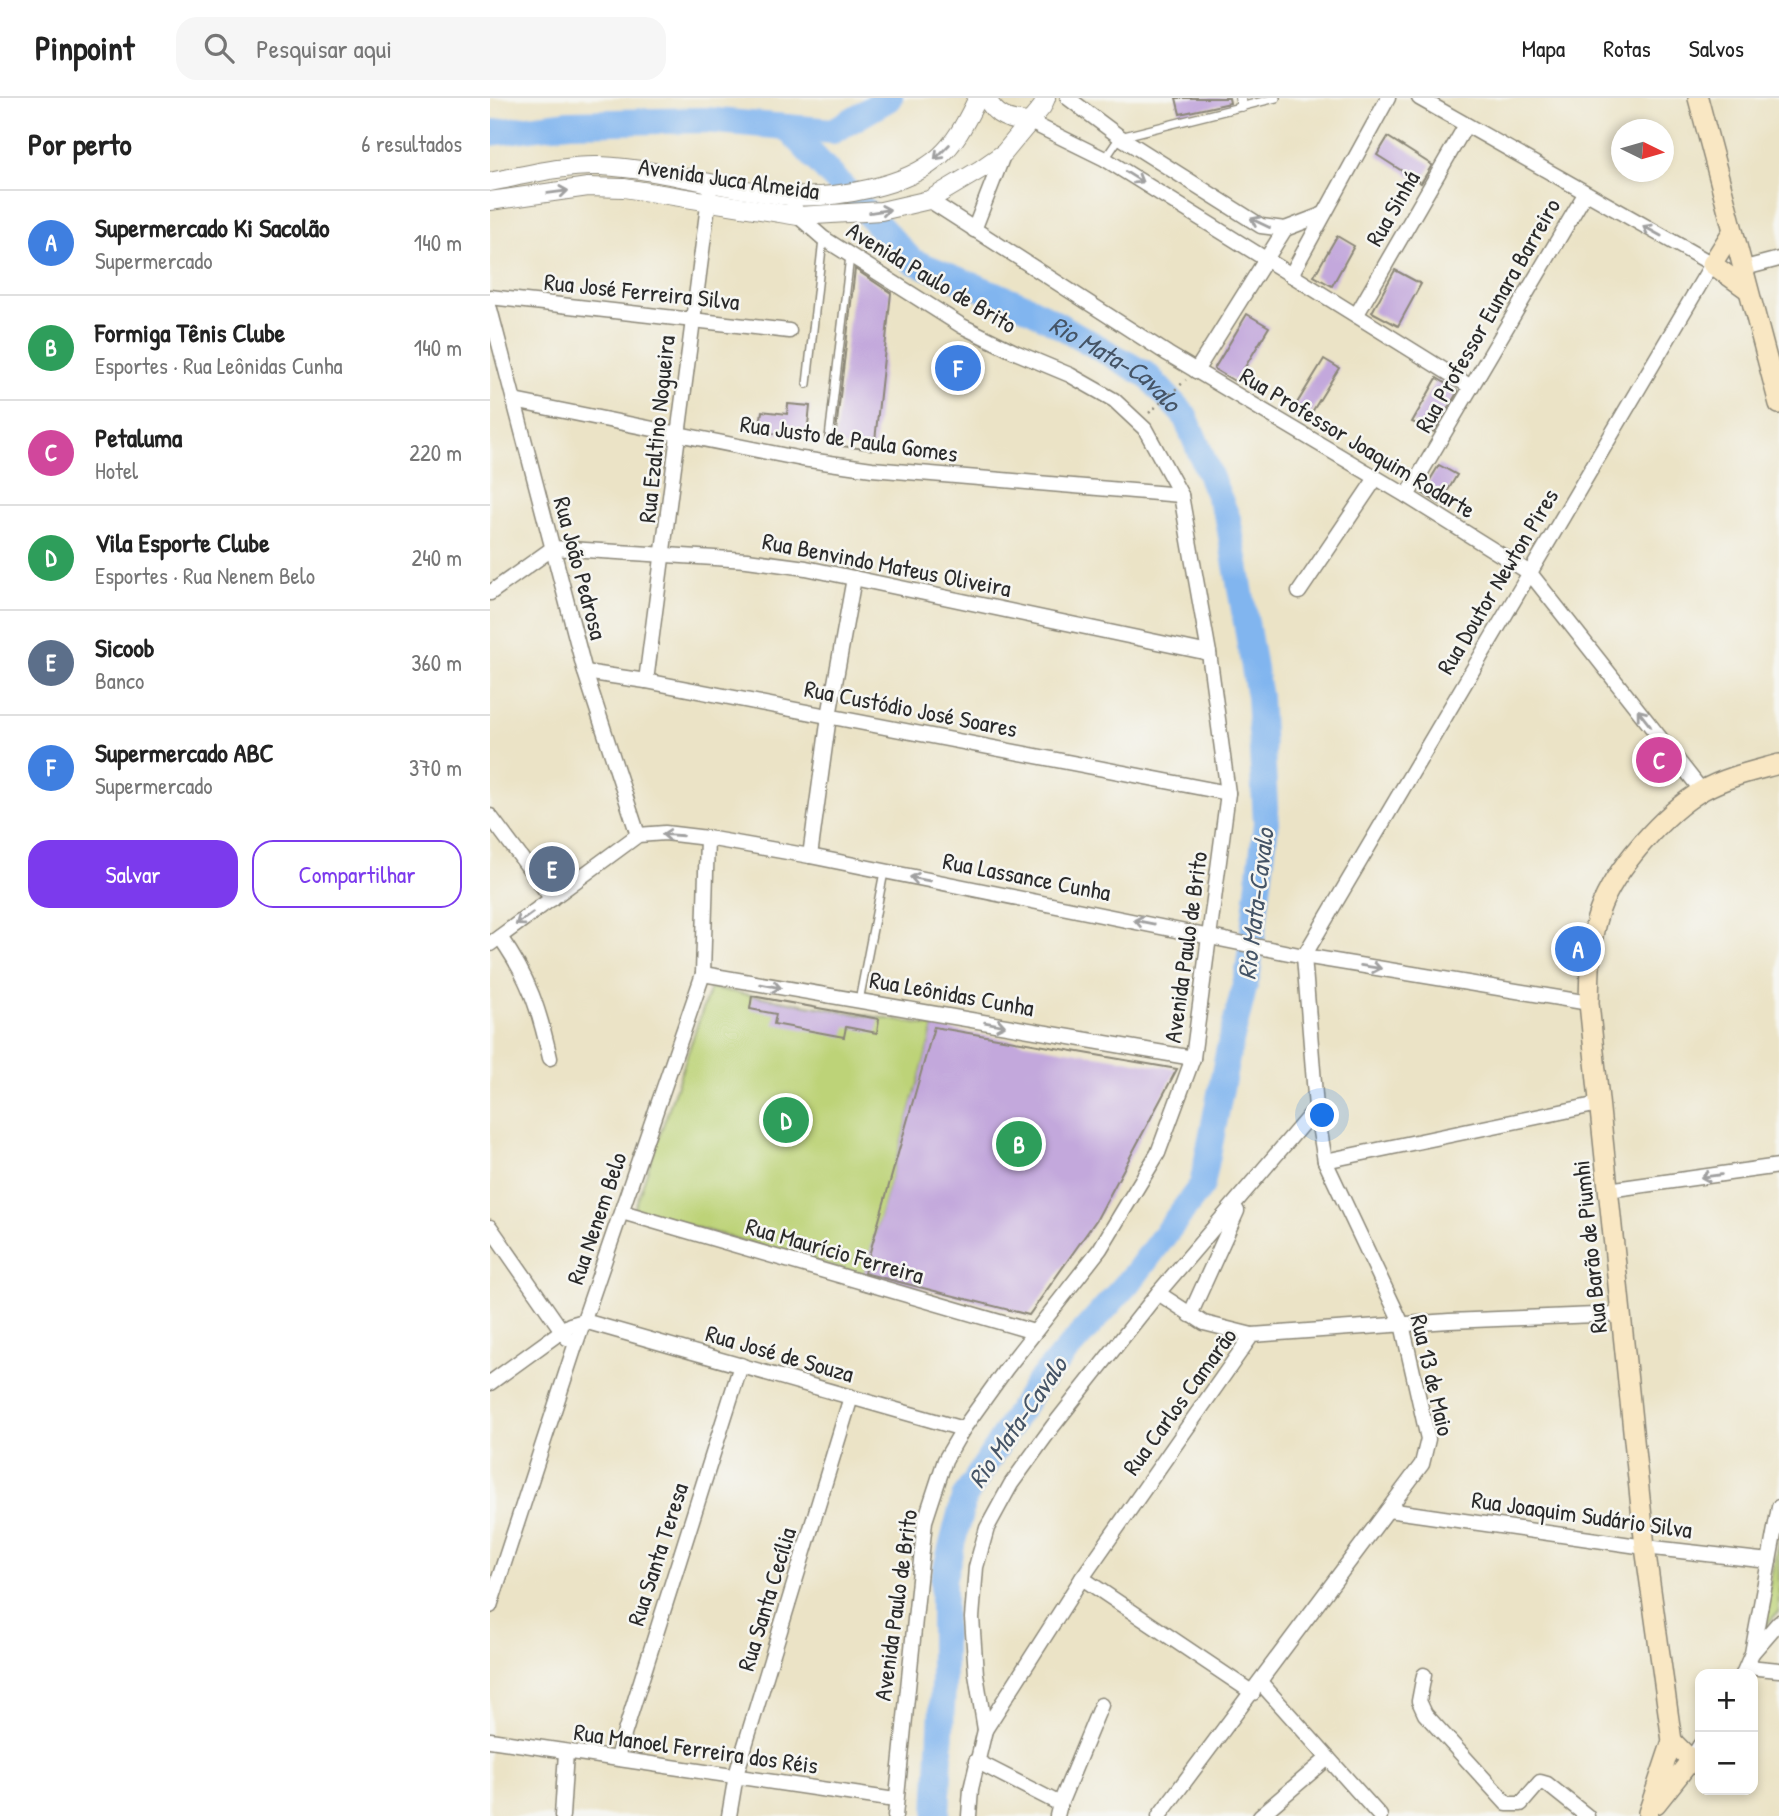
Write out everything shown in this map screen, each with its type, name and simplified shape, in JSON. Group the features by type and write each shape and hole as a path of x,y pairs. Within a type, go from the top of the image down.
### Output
{"main road":[{"path":"1698,98 1741,270 1779,404"},
{"name":"Rua Doutor Newton Pires","path":"1712,264 1732,232"},
{"path":"1712,264 1747,289"},
{"name":"Rua Barão de Piumhi","path":"1647,1815 1672,1741 1645,1547 1599,1104 1589,1003 1592,941 1599,911 1622,869 1662,823 1702,791 1727,779 1779,764"},
{"path":"1672,1741 1695,1752"},
{"path":"1647,1815 1695,1754"}],"street":[{"name":"Avenida Juca Almeida","path":"490,182 559,169 599,166 796,196 887,185 940,156 961,132 978,98"},
{"path":"987,98 991,108 1002,117 1030,122 1105,159 1471,387"},
{"name":"Avenida Juca Almeida","path":"490,201 588,187 624,188 798,216 836,216 926,201 1004,153 1046,98"},
{"path":"1068,98 1120,138 1261,226 1285,229 1324,214"},
{"path":"1292,275 1388,98"},
{"path":"1419,98 1712,264"},
{"name":"Rua Sinhá","path":"1357,314 1466,125"},
{"path":"974,230 1004,153"},
{"name":"Rua Ezaltino Nogueira","path":"646,681 680,434 691,319 711,182"},
{"name":"Rua Professor Eunara Barreiro","path":"1407,496 1585,194"},
{"path":"796,196 798,216"},
{"name":"Rua Professor Joaquim Rodarte","path":"926,201 1196,371 1407,496 1530,573 1702,791"},
{"name":"Avenida Paulo de Brito","path":"798,216 823,239 962,326 1070,374 1114,400 1145,429 1181,495 1209,653 1228,793 1193,1058 1158,1153 1100,1249 1034,1332 963,1429 945,1460 925,1521 894,1816"},
{"path":"1196,371 1285,229"},
{"path":"1741,270 1779,260"},
{"name":"Rua Doutor Newton Pires","path":"1304,956 1712,264"},
{"name":"Rua José Ferreira Silva","path":"490,297 789,331"},
{"name":"Rua João Pedrosa","path":"490,309 585,672 638,835"},
{"name":"Rua Justo de Paula Gomes","path":"514,401 872,469 1181,495"},
{"path":"1299,592 1376,478"},
{"path":"490,593 552,548"},
{"name":"Rua Benvindo Mateus Oliveira","path":"552,548 747,560 854,578 1209,653"},
{"path":"810,856 830,716 854,578"},
{"name":"Rua Custódio José Soares","path":"585,672 646,681 1228,793"},
{"path":"490,816 552,899"},
{"name":"Rua Lassance Cunha","path":"638,835 665,833 707,838 810,856 1211,935 1304,956 1589,1003"},
{"path":"550,1058 539,1011 528,980 495,941 638,835"},
{"name":"Rua Nenem Belo","path":"490,1606 493,1582 703,974 707,838"},
{"name":"Rua 13 de Maio","path":"1159,1816 1388,1510 1427,1452 1428,1439 1402,1324 1325,1161 1316,1108 1304,956"},
{"name":"Rua Leônidas Cunha","path":"703,974 1193,1058"},
{"path":"1325,1161 1599,1104"},
{"path":"969,1816 976,1761 985,1730 976,1674 972,1618 976,1567 987,1528 1011,1484 1053,1426 1158,1293 1242,1198 1316,1108"},
{"path":"1608,1190 1779,1166"},
{"path":"1189,1315 1242,1198"},
{"name":"Rua Maurício Ferreira","path":"622,1212 1034,1332"},
{"path":"490,1227 562,1332 575,1346"},
{"path":"1158,1293 1189,1315 1220,1329 1252,1335"},
{"name":"Rua Carlos Camarão","path":"985,1730 1082,1578 1252,1335 1402,1324 1620,1314"},
{"path":"490,1383 562,1332 584,1321"},
{"name":"Rua José de Souza","path":"584,1321 963,1429"},
{"name":"Rua Santa Teresa","path":"617,1757 741,1365"},
{"name":"Rua Santa Cecília","path":"729,1816 736,1775 852,1397"},
{"path":"1748,1665 1779,1507"},
{"name":"Rua Joaquim Sudário Silva","path":"1388,1510 1645,1547 1769,1561"},
{"path":"1082,1578 1256,1688 1328,1758 1380,1816"},
{"path":"1748,1665 1779,1622"},
{"path":"1748,1665 1779,1670"},
{"path":"1424,1675 1419,1701 1425,1714 1507,1804 1521,1804 1540,1782 1547,1784 1587,1816"},
{"path":"976,1761 1058,1810 1101,1705"},
{"name":"Rua Manoel Ferreira dos Réis","path":"490,1740 617,1757 895,1801"},
{"path":"562,1816 566,1752"},
{"path":"1260,1816 1328,1758"}],"lane":[{"path":"1105,159 1120,138 1241,102 1276,98"},
{"path":"807,384 823,239"},
{"path":"829,438 850,256"},
{"path":"859,1001 884,872"}],"path":[{"path":"1151,411 1180,385"}],"green space":[{"path":"710,988 934,1027 864,1275 634,1210"},
{"path":"1779,1535 1779,1611 1761,1631"}],"building":[{"path":"1176,98 1229,98 1230,103 1180,114"},
{"path":"1388,137 1432,165 1421,183 1377,155"},
{"path":"1337,236 1354,246 1332,286 1314,276"},
{"path":"855,269 891,293 874,450 832,445 835,439"},
{"path":"1395,270 1421,284 1398,326 1372,312"},
{"path":"1247,314 1269,327 1236,382 1214,369"},
{"path":"1324,359 1339,368 1309,417 1294,408"},
{"path":"1437,378 1458,391 1434,432 1412,422"},
{"path":"788,404 810,406 807,435 759,433 762,411 787,414"},
{"path":"1439,465 1457,475 1440,504 1422,493"},
{"path":"752,996 879,1019 877,1033 846,1027 844,1037 774,1024 776,1014 750,1009"},
{"path":"934,1027 1177,1069 1097,1219 1029,1315 864,1273"}],"waterway":[{"path":"490,133 569,123 705,120 833,131 890,98"},
{"name":"Rio Mata-Cavalo","path":"786,127 912,261 1025,306 1147,375 1185,416 1228,519 1259,697 1266,823 1248,973 1228,1053 1202,1185 1134,1276 1036,1385 964,1498 943,1580 943,1685 937,1816"}],"place":[{"name":"Supermercado ABC","path":"958,368"},
{"name":"Petaluma","path":"1659,760"},
{"name":"Sicoob","path":"552,869"},
{"name":"Supermercado Ki Sacolão","path":"1578,949"},
{"name":"Vila Esporte Clube","path":"786,1120"},
{"name":"Formiga Tênis Clube","path":"1019,1144"}]}
